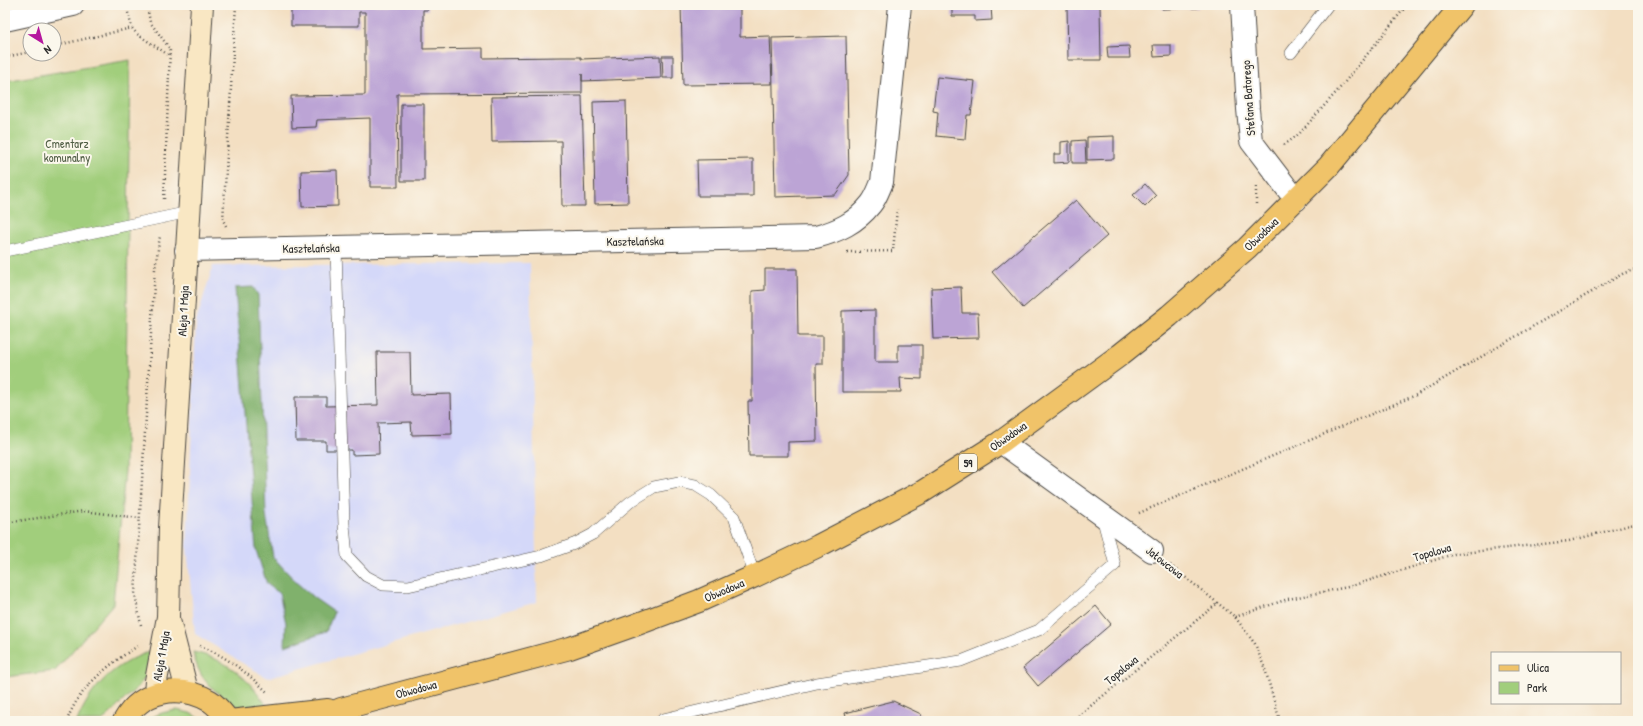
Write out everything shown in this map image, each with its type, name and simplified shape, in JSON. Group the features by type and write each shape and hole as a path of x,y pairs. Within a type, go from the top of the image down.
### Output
{"main road":[{"name":"Obwodowa","path":"312,721 341,709 570,648 642,623 699,601 755,576 818,546 922,492 1001,442 1077,388 1169,316 1247,248 1329,166 1462,5"},
{"path":"124,721 127,715 139,702 155,694 171,691 187,691 211,701 229,721"},
{"name":"Obwodowa","path":"229,721 341,709"}],"street":[{"path":"5,20 73,5"},
{"name":"Aleja 1 Maja","path":"155,694 161,642 168,617 170,528 188,212 202,5"},
{"name":"Kasztelańska","path":"186,250 816,237 837,231 857,219 872,203 882,182 900,5"},
{"name":"Stefana Batorego","path":"1242,5 1251,141 1296,200"},
{"name":"Jałowcowa","path":"1001,442 1152,551"},
{"name":"Aleja 1 Maja","path":"161,642 187,691"}],"lane":[{"path":"1291,53 1328,5"},
{"path":"5,251 188,212"},
{"path":"336,248 344,525 347,556 366,576 383,585 408,586 541,556 574,544 592,534 630,502 654,487 679,482 695,485 710,495 734,517 755,576"},
{"path":"663,720 817,683 961,661 1039,630 1115,565 1109,520"}],"path":[{"path":"126,5 132,28 137,34 170,56"},
{"path":"147,5 150,22 170,49 170,56 164,218 155,269 135,594 161,642"},
{"path":"232,230 226,226 223,220 236,5"},
{"path":"1264,160 1300,134 1340,88 1407,5"},
{"path":"62,44 132,28"},
{"path":"5,57 22,54"},
{"path":"1109,520 1149,508 1416,395 1624,273 1638,269"},
{"path":"5,523 84,511 139,518"},
{"name":"Topolowa","path":"1235,617 1288,599 1348,587 1454,554 1569,541 1638,523"},
{"name":"Jałowcowa","path":"1152,551 1235,617 1255,644 1263,663 1280,721"},
{"name":"Topolowa","path":"1072,721 1218,603"},
{"path":"67,721 70,713 98,675 123,656 141,645 161,642 192,643 206,648 235,665 258,682 269,694 277,706 280,715"}],"shaded area":[{"path":"530,263 537,602 267,678 195,634 187,548 196,322 213,266"}],"green space":[{"name":"Cmentarz komunalny","path":"130,60 125,471 113,604 55,671 5,677 5,81"},
{"path":"253,287 258,295 266,515 273,557 297,583 314,598 334,612 326,632 285,646 286,623 279,593 267,584 256,550 235,288"},
{"path":"149,652 148,669 143,681 107,717 101,721 77,721 89,698 105,678 125,663"},
{"path":"193,652 205,655 227,665 245,679 268,708 239,707 233,704 211,687 203,678 197,666"},
{"path":"177,710 190,713 204,721 148,721 151,718 165,712"}],"building":[{"path":"291,5 428,5 428,10 423,10 423,49 483,48 483,58 581,57 581,59 660,56 661,78 582,81 582,93 397,94 398,187 370,187 370,118 317,120 316,127 292,128 291,96 365,95 365,12 359,12 359,26 291,26"},
{"path":"681,5 740,5 740,37 770,36 772,84 683,85"},
{"path":"952,5 1003,5 1003,7 991,7 992,20 975,21 975,16 952,16"},
{"path":"1067,5 1100,5 1101,60 1068,60"},
{"path":"1162,5 1198,5 1198,8 1162,9"},
{"path":"846,36 849,175 835,195 775,197 772,38"},
{"path":"1153,45 1171,45 1171,56 1154,57"},
{"path":"1129,46 1130,58 1108,58 1107,47"},
{"path":"662,56 673,56 673,78 663,78"},
{"path":"937,77 975,81 971,115 967,115 965,139 936,136 938,112 933,111"},
{"path":"582,96 585,206 562,206 561,141 492,142 491,97"},
{"path":"626,101 628,203 595,204 593,102"},
{"path":"401,104 424,104 424,181 401,181"},
{"path":"1114,136 1114,159 1087,160 1087,137"},
{"path":"1085,140 1086,163 1072,163 1072,141"},
{"path":"1069,141 1069,162 1054,163 1054,154 1061,154 1061,142"},
{"path":"753,159 753,196 698,196 697,160"},
{"path":"337,170 338,206 302,207 301,171"},
{"path":"1145,184 1156,196 1145,207 1133,195"},
{"path":"1076,200 1107,236 1023,308 992,272"},
{"path":"765,269 797,269 798,336 823,336 823,364 816,364 817,441 788,442 788,456 749,456 748,401 752,401 752,291 765,290"},
{"path":"961,287 962,313 978,313 979,338 933,339 931,288"},
{"path":"875,310 875,362 898,362 898,345 922,345 922,379 900,378 901,392 842,392 842,311"},
{"path":"377,352 410,352 411,395 451,394 452,434 412,435 411,422 378,423 379,454 352,455 352,450 326,450 326,441 296,441 295,397 326,397 326,406 378,405"},
{"path":"1096,606 1111,624 1038,686 1023,668"},
{"path":"893,701 921,714 923,721 847,721 845,713"}]}
